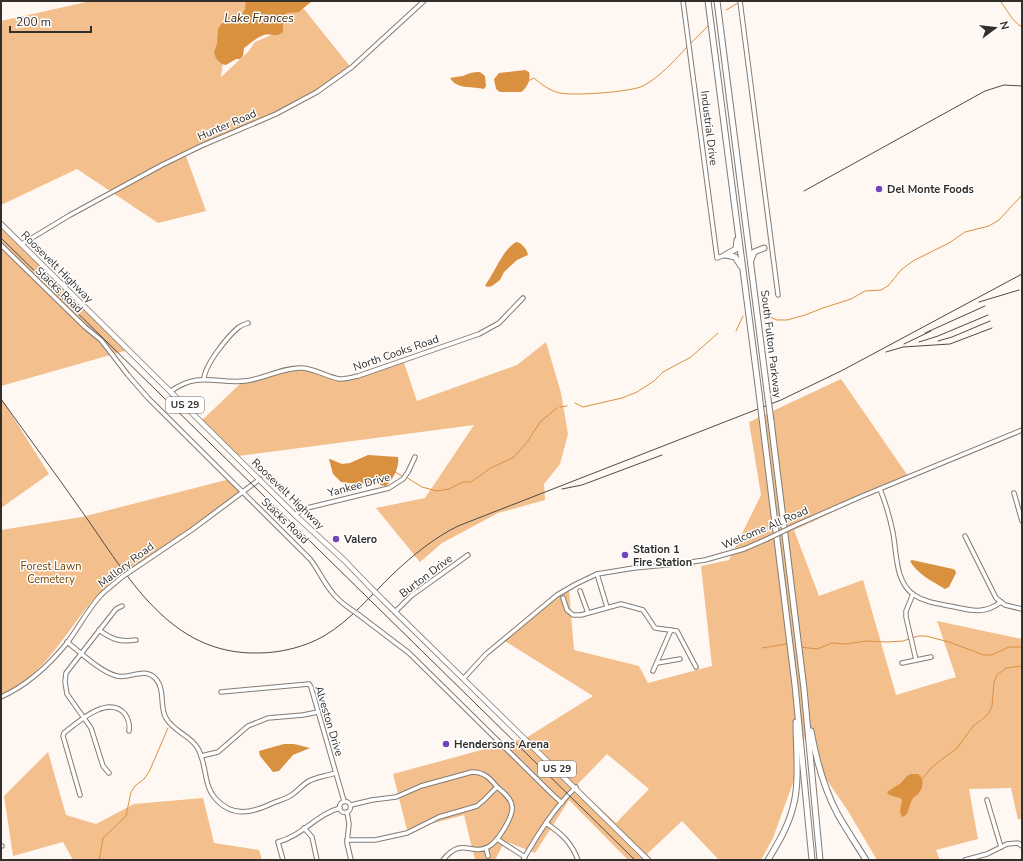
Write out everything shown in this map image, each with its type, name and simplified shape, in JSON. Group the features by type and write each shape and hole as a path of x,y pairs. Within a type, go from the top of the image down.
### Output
{"highway":[{"name":"South Fulton Parkway","path":"708,1 796,685"},
{"name":"South Fulton Parkway","path":"717,1 804,689"},
{"path":"725,255 736,249 738,226"},
{"path":"747,238 753,246 764,248"},
{"path":"750,263 753,253 764,248"},
{"path":"725,255 732,256 737,259 744,275"},
{"path":"768,860 785,831 795,796 796,685"},
{"path":"796,685 812,860"},
{"path":"804,689 820,860"},
{"path":"804,689 812,738 828,793 837,813 866,860"}],"main road":[{"name":"Roosevelt Highway","path":"1,224 295,515 345,561 395,612 576,787 648,860"}],"street":[{"name":"Hunter Road","path":"22,244 70,215 162,165 201,146 276,114 317,92 352,67 424,1"},
{"name":"Industrial Drive","path":"683,1 717,258 725,255"},
{"path":"740,1 778,294"},
{"name":"Stacks Road","path":"1,245 74,317 101,340 148,398 310,559 318,568 330,590 340,601 409,653 562,803"},
{"path":"764,248 772,247"},
{"name":"North Cooks Road","path":"171,391 185,382 204,379 234,382 246,381 266,377 287,369 300,368 313,369 340,378 352,378 479,334 499,323 523,298"},
{"path":"204,379 205,372 220,348 240,326 248,323"},
{"name":"Welcome All Road","path":"464,678 486,654 560,593 597,574 705,560 744,549 860,496 1022,430"},
{"name":"Yankee Drive","path":"295,515 303,509 390,488 402,479 408,472 415,457"},
{"name":"Mallory Road","path":"1,697 17,689 38,673 67,642 101,596 122,577 193,529 260,479"},
{"path":"880,489 892,531 901,577 904,584 913,594 928,602 974,612 988,610 1001,602"},
{"path":"1014,493 1022,521"},
{"path":"965,536 993,594 1001,602 1009,606 1022,609"},
{"name":"Burton Drive","path":"395,612 411,596 468,555"},
{"path":"597,574 607,607"},
{"path":"580,591 588,613"},
{"path":"913,594 906,610 906,617 916,660"},
{"path":"563,598 567,610 573,616 621,604 643,610 656,628 677,631 696,668"},
{"path":"109,773 103,766 91,728 67,694 65,682 66,673 81,653 116,609 122,606"},
{"path":"99,630 118,641 136,640"},
{"path":"653,671 671,630"},
{"path":"67,642 105,671 113,675 120,677 145,673 151,674 159,684 164,716 171,726 193,743 197,748 201,756 210,790 215,798 230,811 243,812 261,809 290,796 309,781 335,774"},
{"path":"902,663 931,657"},
{"path":"656,663 680,659"},
{"name":"Alveston Drive","path":"221,692 307,684 311,687 344,801"},
{"path":"80,795 63,736 64,733 84,718 104,707 115,708 123,712 128,718 130,725 129,731"},
{"path":"201,756 218,752 248,726 268,718 318,712"},
{"path":"340,808 344,801 351,805 372,800 396,797 421,786 472,772 480,772 486,775 508,797 513,808 510,817 492,845 486,848 456,849 450,852 443,860"},
{"path":"347,840 374,840 407,834 439,817 477,806 497,787"},
{"path":"497,839 524,858 546,823 576,787"},
{"path":"987,800 1001,847"},
{"path":"351,805 350,810 347,812 349,824 347,840 351,860"},
{"path":"340,808 343,812 347,812"},
{"path":"282,860 278,842 289,839 324,814 340,808"},
{"path":"546,823 571,843 571,847 578,860"},
{"path":"304,828 312,837 317,860"},
{"path":"966,860 987,854 1007,844 1018,843 1022,846"},
{"path":"486,848 488,856"}],"green space":[{"path":"91,1 250,1 247,14 222,21 225,49 221,77 248,52 255,42 278,32 286,11 304,9 352,69 296,104 186,156 206,211 158,223 77,169 1,205 1,21"},
{"path":"1,221 24,243 128,350 1,386"},
{"path":"546,342 561,393 568,434 560,464 544,484 545,500 498,513 442,543 420,562 376,508 425,498 474,425 238,456 199,423 240,384 288,369 303,368 349,379 403,360 417,401 517,365"},
{"path":"841,379 908,476 794,530 819,596 863,580 896,695 956,677 937,621 1022,639 1022,818 1018,820 1011,788 969,789 978,839 936,850 940,860 877,860 848,811 820,770 806,733 794,780 773,838 761,860 719,860 682,821 647,854 653,860 628,860 569,800 535,853 505,841 495,860 475,860 464,815 407,830 393,774 526,738 593,696 505,641 536,613 569,590 574,650 639,666 648,683 712,666 701,566 729,560 761,495 749,422","holes":["607,754 649,789 616,823 576,786"]},
{"path":"1,398 49,474 1,508"},
{"name":"Forest Lawn Cemetery","path":"230,479 243,493 126,576 118,567 122,573 93,601 40,667 28,678 1,695 1,530 82,517"},
{"path":"48,752 66,815 96,824 134,804 203,798 214,843 259,850 262,860 73,860 63,842 13,856 4,796"}],"water":[{"name":"Lake Frances","path":"246,1 312,1 299,12 287,13 283,20 283,32 281,34 264,35 259,37 244,48 243,56 240,59 236,59 226,65 218,60 214,52 217,44 218,29 225,19 241,16 245,9"},
{"path":"525,70 529,72 529,81 527,86 521,92 500,92 496,89 494,79 499,73"},
{"path":"473,72 480,72 485,76 486,86 484,89 461,86 453,82 450,78 463,76"},
{"path":"516,242 524,247 528,255 517,260 504,272 500,280 492,286 487,287 485,285 503,256"},
{"path":"368,455 398,457 398,464 395,473 386,486 368,483 356,484 341,482 333,474 329,459 342,464 350,463"},
{"path":"912,560 953,569 956,573 949,587 945,589 916,569 910,561"},
{"path":"284,744 294,744 310,748 293,755 279,771 273,772 260,756 259,751"},
{"path":"911,774 918,774 920,776 922,786 920,792 912,799 908,812 902,817 900,811 902,800 889,795 887,792"}],"waterway":[{"path":"1000,1 1012,19 1022,27"},
{"path":"726,10 738,3"},
{"path":"691,43 709,25"},
{"path":"528,81 534,78 553,91 567,94 602,93 637,88 643,86 661,73 687,47"},
{"path":"763,314 777,320 787,320 851,299 865,291 881,290 888,286 901,270 913,261 949,243 965,232 989,226 999,220 1022,195"},
{"path":"736,331 743,316"},
{"path":"575,403 583,407 622,398 637,392 654,381 663,372 691,357 718,333"},
{"path":"560,407 567,406"},
{"path":"406,477 422,487 437,491 449,489 463,482 471,482 491,468 514,457 528,441 540,422 557,408"},
{"path":"395,472 402,476"},
{"path":"800,647 817,649 832,643 846,644 866,641 903,641 918,636 926,636 949,642 984,655 992,655 1009,647 1022,647"},
{"path":"762,648 787,644"},
{"path":"922,779 932,767 957,748 974,725 989,713 992,706 994,682 997,675 1006,668 1022,666"},
{"path":"99,860 103,838 126,816 131,792 149,772 168,728"}],"railway":[{"path":"804,191 985,91 1004,85 1022,86"},
{"path":"1,238 635,860"},
{"path":"1,399 73,498 117,562 135,586 154,607 175,626 199,641 227,650 258,653 275,652 292,649 309,643 334,630 352,615 393,574 416,554 432,541 458,526 781,400 843,370 1022,274"},
{"path":"979,302 1019,290"},
{"path":"925,333 985,306"},
{"path":"919,342 938,336 988,315"},
{"path":"938,341 952,337 990,321"},
{"path":"886,352 903,347 950,344 992,328"},
{"path":"904,344 931,331"},
{"path":"562,489 582,485 662,455"}],"place":[{"name":"Del Monte Foods","path":"879,189"},
{"name":"Valero","path":"336,539"},
{"name":"Station 1 Fire Station","path":"625,555"},
{"name":"Hendersons Arena","path":"446,744"}]}
